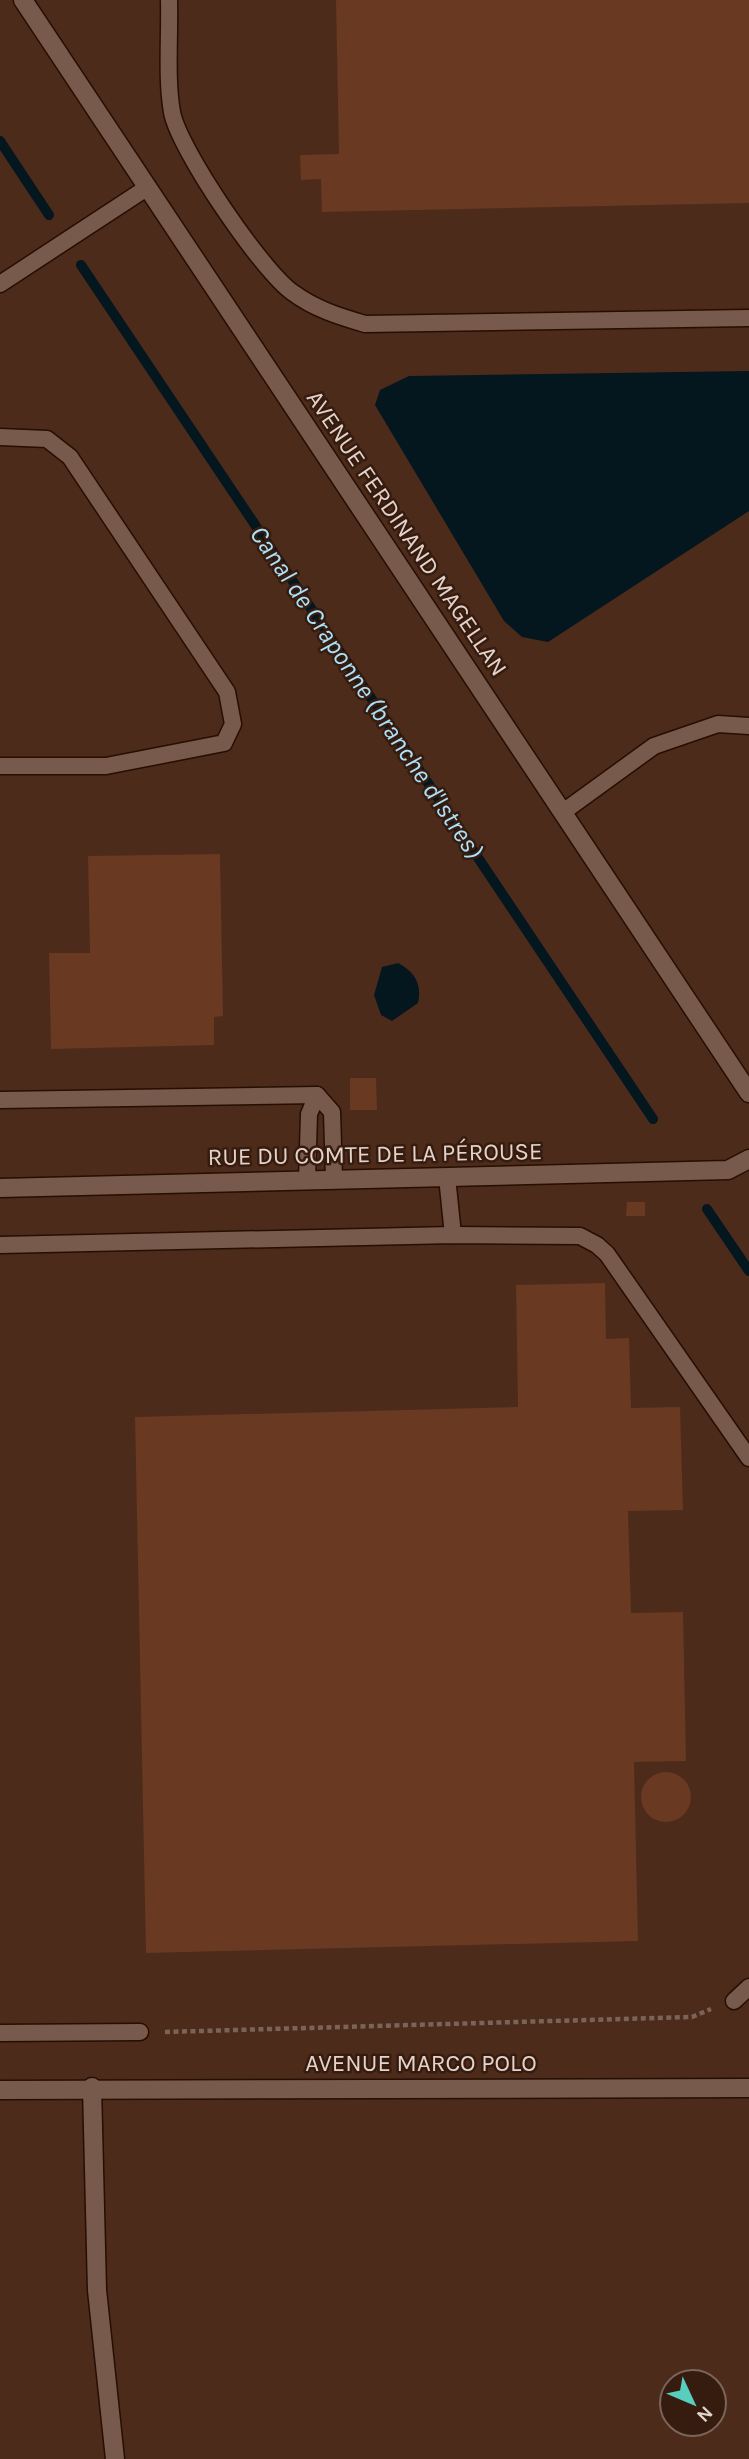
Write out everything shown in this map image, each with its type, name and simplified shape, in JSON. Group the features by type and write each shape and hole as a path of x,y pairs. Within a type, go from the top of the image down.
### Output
{"street":[{"name":"AVENUE FERDINAND MAGELLAN","path":"23,0 749,1093"},
{"name":"RUE DU COMTE DE LA PÉROUSE","path":"0,1188 728,1170 749,1160"},
{"name":"AVENUE MARCO POLO","path":"0,2090 92,2087 749,2088"},
{"path":"92,2087 97,2290 115,2459"}],"lane":[{"path":"169,0 172,111 180,139 258,258 290,291 324,312 365,324 749,318"},
{"path":"0,284 148,187"},
{"path":"0,436 47,439 70,457 228,692 233,724 224,743 106,766 0,766"},
{"path":"563,812 654,746 718,724 749,726"},
{"path":"307,1180 309,1114 317,1095"},
{"path":"0,1100 317,1095 332,1112 334,1179"},
{"path":"447,1177 453,1235"},
{"path":"0,1245 453,1235 580,1236 597,1245 749,1458"},
{"path":"734,2001 749,1987"},
{"path":"0,2033 140,2032"}],"path":[{"path":"140,2032 692,2017 734,2001"}],"shaded area":[{"path":"0,0 749,0 749,2459 0,2459"}],"water":[{"path":"749,371 749,511 548,642 522,637 504,621 375,405 380,390 409,376"},
{"path":"398,963 416,979 419,996 418,1003 392,1021 381,1015 374,995 382,967"}],"building":[{"path":"336,0 749,0 749,203 322,212 321,179 301,180 300,155 339,154"},
{"path":"220,854 223,1016 214,1017 214,1045 51,1049 49,953 90,953 88,856"},
{"path":"350,1078 376,1078 377,1110 350,1110"},
{"path":"627,1202 645,1202 645,1216 626,1216"},
{"path":"605,1283 606,1339 629,1338 631,1408 680,1407 683,1510 628,1511 631,1613 683,1612 686,1761 634,1762 638,1941 146,1953 135,1417 518,1407 516,1285"},
{"path":"666,1772 684,1779 691,1797 684,1815 666,1822 648,1815 641,1797 648,1779"}],"waterway":[{"name":"Canal de Craponne (branche d'Istres)","path":"0,141 49,215"},
{"name":"Canal de Craponne (branche d'Istres)","path":"81,265 653,1119"},
{"name":"Canal de Craponne (branche d'Istres)","path":"707,1209 749,1271"}]}
